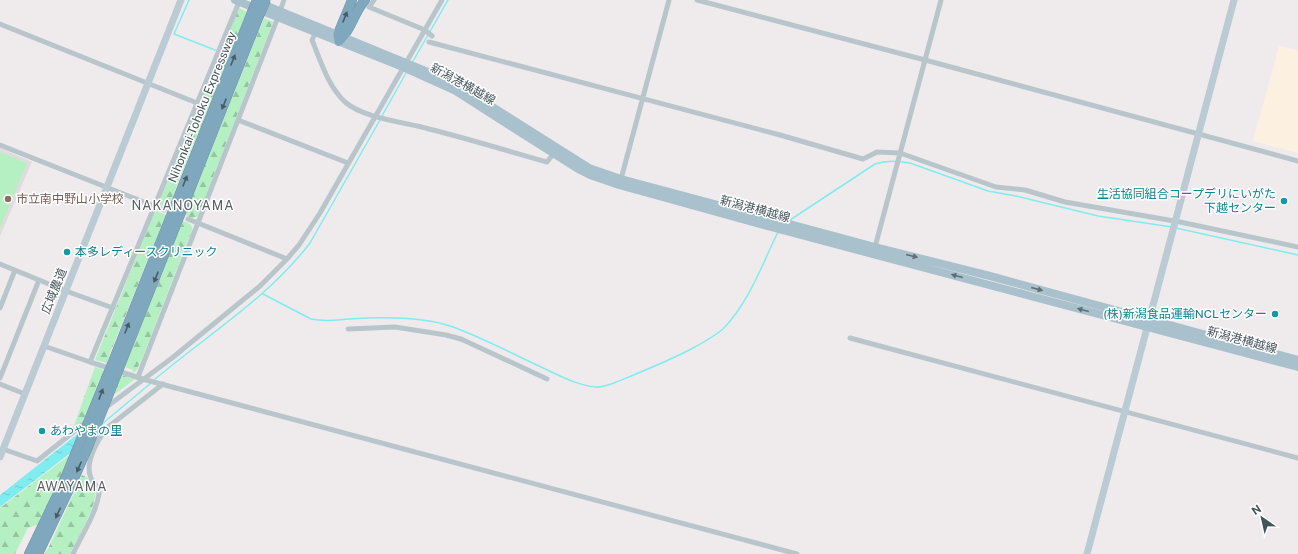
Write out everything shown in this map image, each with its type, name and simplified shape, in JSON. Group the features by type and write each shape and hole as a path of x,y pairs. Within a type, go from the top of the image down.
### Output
{"highway":[{"name":"Nihonkai-Tohoku Expressway","path":"256,14 257,0"},
{"name":"Nihonkai-Tohoku Expressway","path":"41,550 69,481 96,406 116,365 256,14 266,0"},
{"path":"340,37 352,0"},
{"path":"340,37 364,0"},
{"name":"Nihonkai-Tohoku Expressway","path":"29,554 69,481"}],"main road":[{"name":"新潟港横越線","path":"253,0 316,32 340,37"},
{"name":"新潟港横越線","path":"237,1 279,14 440,77 472,94 589,168 621,179 780,222 790,228 1149,324 1298,360"},
{"name":"新潟港横越線","path":"405,64 454,90 578,169 590,175 619,185 773,227 790,228 875,247 990,276 1298,367"}],"street":[{"name":"広域農道","path":"0,457 3,446 181,0"},
{"path":"142,379 197,223 284,0"},
{"path":"374,0 369,7 425,30 432,36"},
{"path":"3,446 37,461 142,379 172,358 260,286 288,259 320,213 442,0"},
{"path":"621,179 669,0"},
{"path":"697,0 1298,161"},
{"path":"875,247 941,0"},
{"path":"1087,554 1234,0"},
{"path":"90,362 155,207 237,1"},
{"path":"0,24 197,103"},
{"path":"316,32 312,40 326,73 338,94 356,109 375,116 428,128 547,162 554,153"},
{"path":"429,42 863,159 878,152 900,153 996,187 1025,190 1065,202 1175,221 1298,248"},
{"path":"238,120 348,163"},
{"path":"0,145 164,210"},
{"path":"188,219 288,259"},
{"path":"0,264 66,291 113,308"},
{"path":"0,308 2,297 15,270"},
{"path":"0,378 39,280"},
{"path":"348,329 395,327 446,335 461,339 547,379"},
{"path":"850,338 1298,458"},
{"path":"44,346 142,379 797,554"},
{"path":"0,384 25,394"},
{"path":"73,554 92,515 98,497 99,491 91,478 88,468 101,435 108,427 162,384"}],"shaded area":[{"path":"1279,46 1298,50 1298,153 1253,141"},
{"name":"市立南中野山小学校","path":"0,148 32,162 0,236"}],"green space":[{"path":"239,8 247,12 168,208 161,205 159,202"},
{"path":"264,18 273,22 198,216 192,218 185,215"},
{"name":"市立南中野山小学校","path":"0,152 27,163 0,228"},
{"path":"157,211 166,215 107,363 95,360 154,213"},
{"path":"183,221 191,225 192,230 142,359 136,371 132,373 133,370 125,367"},
{"path":"95,367 104,370 96,396 83,421 72,431"},
{"path":"121,375 135,379 114,395"},
{"path":"72,453 40,524 28,528 15,554 0,554 0,508"},
{"path":"82,475 88,478 96,491 95,499 86,523 70,554 44,554 48,549"}],"water":[{"path":"80,432 73,451 0,507 0,495"}],"waterway":[{"path":"189,0 174,34 215,50"},
{"path":"412,63 448,0"},
{"path":"382,116 406,73"},
{"path":"154,380 236,316 275,282 293,263 310,243 380,120"},
{"path":"790,220 875,164 892,161 910,163 988,191 1016,196 1098,216 1172,227"},
{"path":"1176,228 1298,255"},
{"path":"263,294 311,319 316,320 389,318 429,321 453,327 567,379 589,386 601,387 675,357 706,341 723,329 740,308 754,284 779,231"},
{"path":"102,424 151,383"}],"place":[{"name":"市立南中野山小学校","path":"8,199"},
{"name":"生活協同組合コープデリにいがた 下越センター","path":"1284,201"},
{"name":"本多レディースクリニック","path":"67,252"},
{"name":"(株)新潟食品運輸NCLセンター","path":"1275,314"},
{"name":"あわやまの里","path":"42,431"}],"district":[{"name":"NAKANOYAMA","path":"183,205"},
{"name":"AWAYAMA","path":"72,486"}]}
